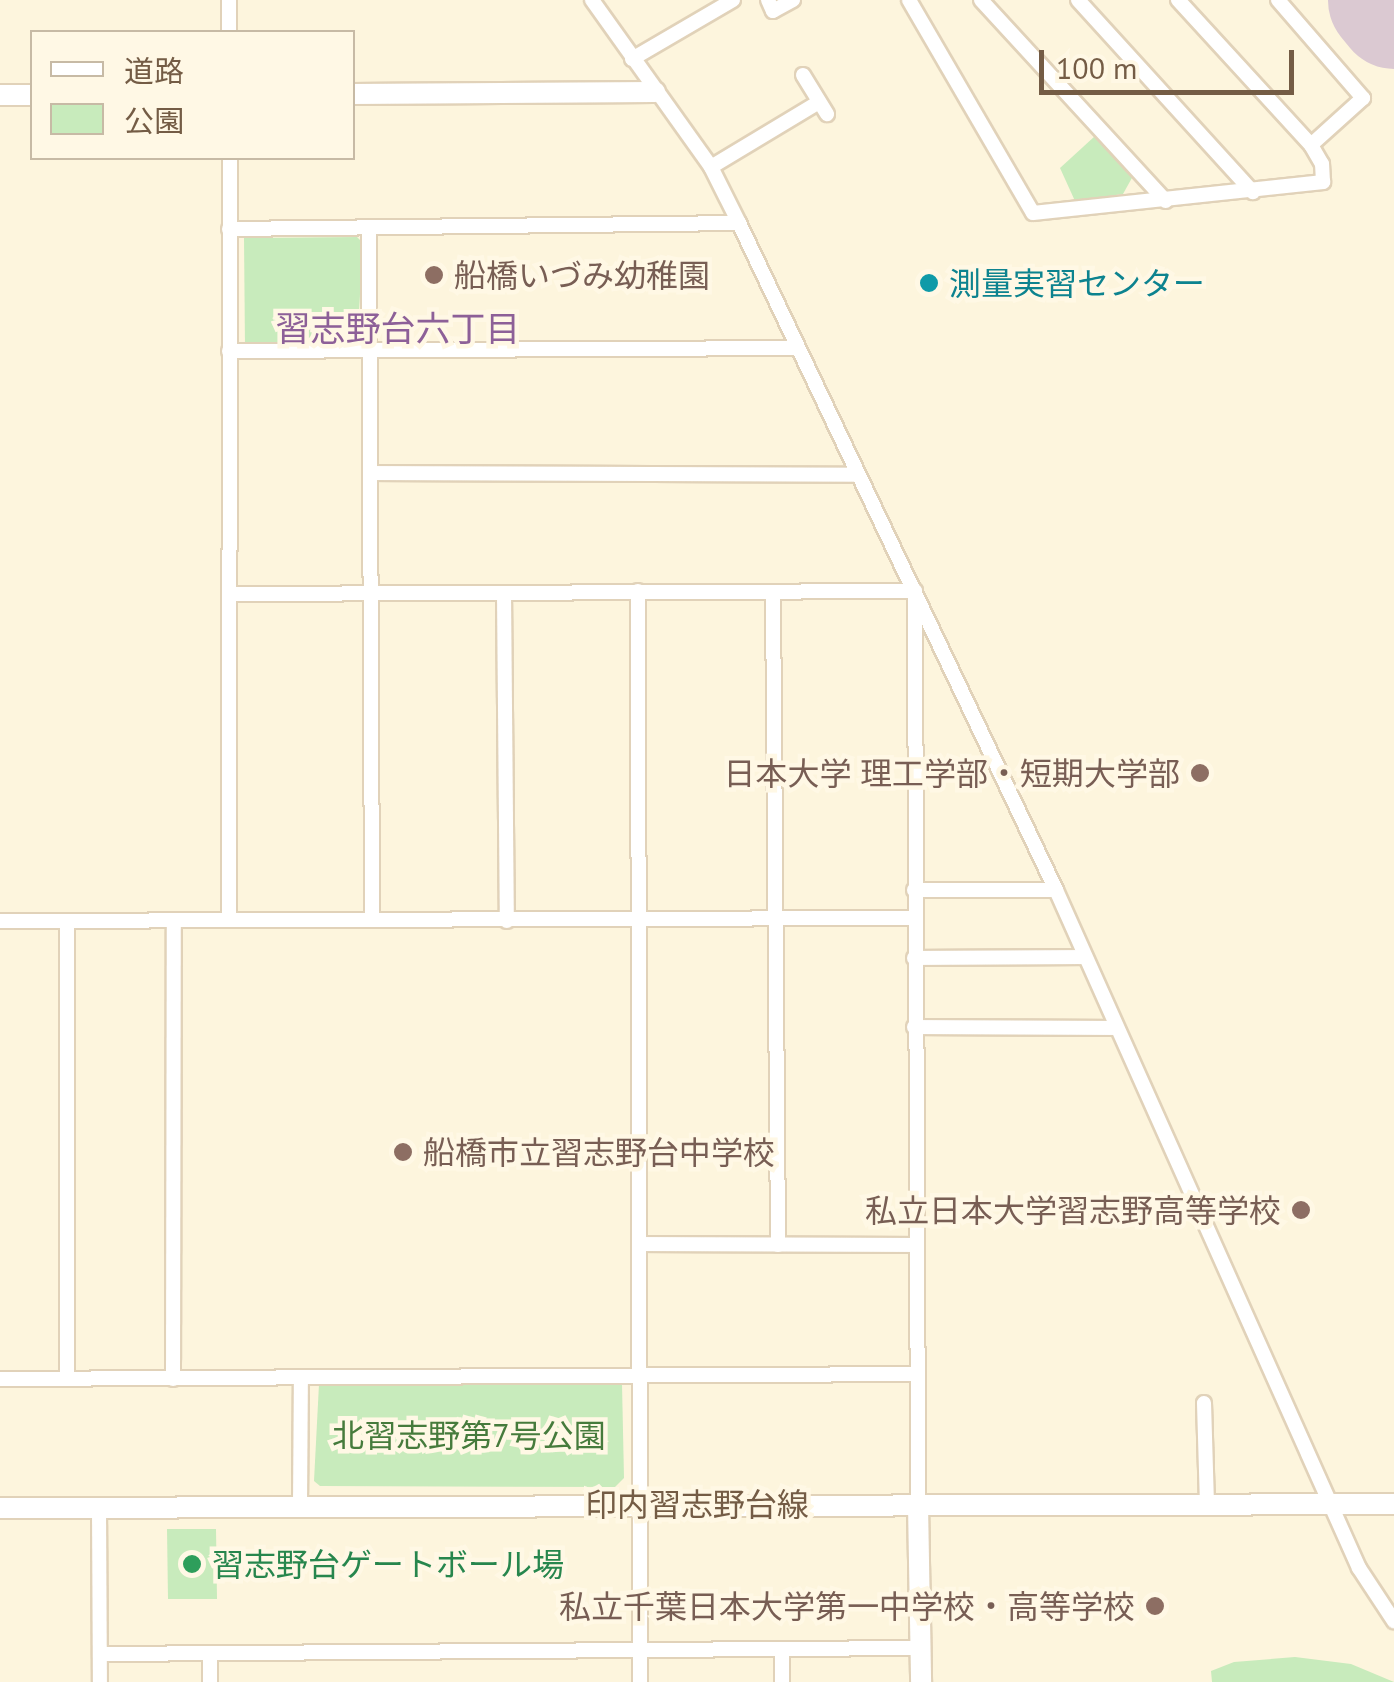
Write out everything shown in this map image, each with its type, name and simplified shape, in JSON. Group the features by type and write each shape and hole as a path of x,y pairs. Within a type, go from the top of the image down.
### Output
{"street":[{"path":"229,0 229,30"},
{"path":"592,0 711,167 1056,890 1371,1592 1394,1621"},
{"path":"632,59 732,0"},
{"path":"768,0 773,11 793,0"},
{"path":"981,0 1166,201"},
{"path":"1078,0 1253,192"},
{"path":"914,1 1032,213 1322,182 1322,164 1311,145 1178,0"},
{"path":"1278,0 1363,98 1311,145"},
{"path":"711,167 823,108 803,76"},
{"path":"355,94 655,92"},
{"path":"0,95 30,95"},
{"path":"229,920 230,160"},
{"path":"230,229 739,224"},
{"path":"369,229 372,920"},
{"path":"229,351 797,348"},
{"path":"372,472 857,474"},
{"path":"638,591 640,1682"},
{"path":"773,592 778,1245"},
{"path":"230,594 915,592"},
{"path":"915,592 914,1027 921,1682"},
{"path":"504,594 508,921"},
{"path":"914,890 1056,890"},
{"path":"0,921 914,918"},
{"path":"68,921 68,1380"},
{"path":"173,1379 174,921"},
{"path":"914,958 1084,957"},
{"path":"914,1027 1115,1028"},
{"path":"641,1244 916,1245"},
{"path":"0,1380 916,1374"},
{"path":"300,1507 301,1379"},
{"path":"1204,1403 1208,1504"},
{"name":"印内習志野台線","path":"0,1508 1394,1504"},
{"path":"99,1506 100,1682"},
{"path":"100,1654 921,1648"},
{"path":"782,1650 782,1682"},
{"path":"210,1654 210,1682"}],"green space":[{"path":"1095,136 1133,176 1123,194 1075,201 1060,168"},
{"path":"357,237 363,243 357,346 245,346 244,238"},
{"name":"北習志野第7号公園","path":"319,1384 622,1384 624,1478 615,1487 320,1486 314,1481"},
{"name":"習志野台ゲートボール場","path":"167,1529 216,1529 217,1599 168,1599"},
{"path":"1295,1657 1351,1664 1394,1682 1212,1682 1211,1671 1234,1662"}],"runway":[{"path":"1385,0 1394,11"}],"place":[{"name":"船橋いづみ幼稚園","path":"434,275"},
{"name":"測量実習センター","path":"929,283"},
{"name":"日本大学 理工学部・短期大学部","path":"1200,773"},
{"name":"船橋市立習志野台中学校","path":"403,1152"},
{"name":"私立日本大学習志野高等学校","path":"1301,1210"},
{"name":"習志野台ゲートボール場","path":"192,1564"},
{"name":"私立千葉日本大学第一中学校・高等学校","path":"1155,1606"}],"district":[{"name":"習志野台六丁目","path":"398,328"}]}
